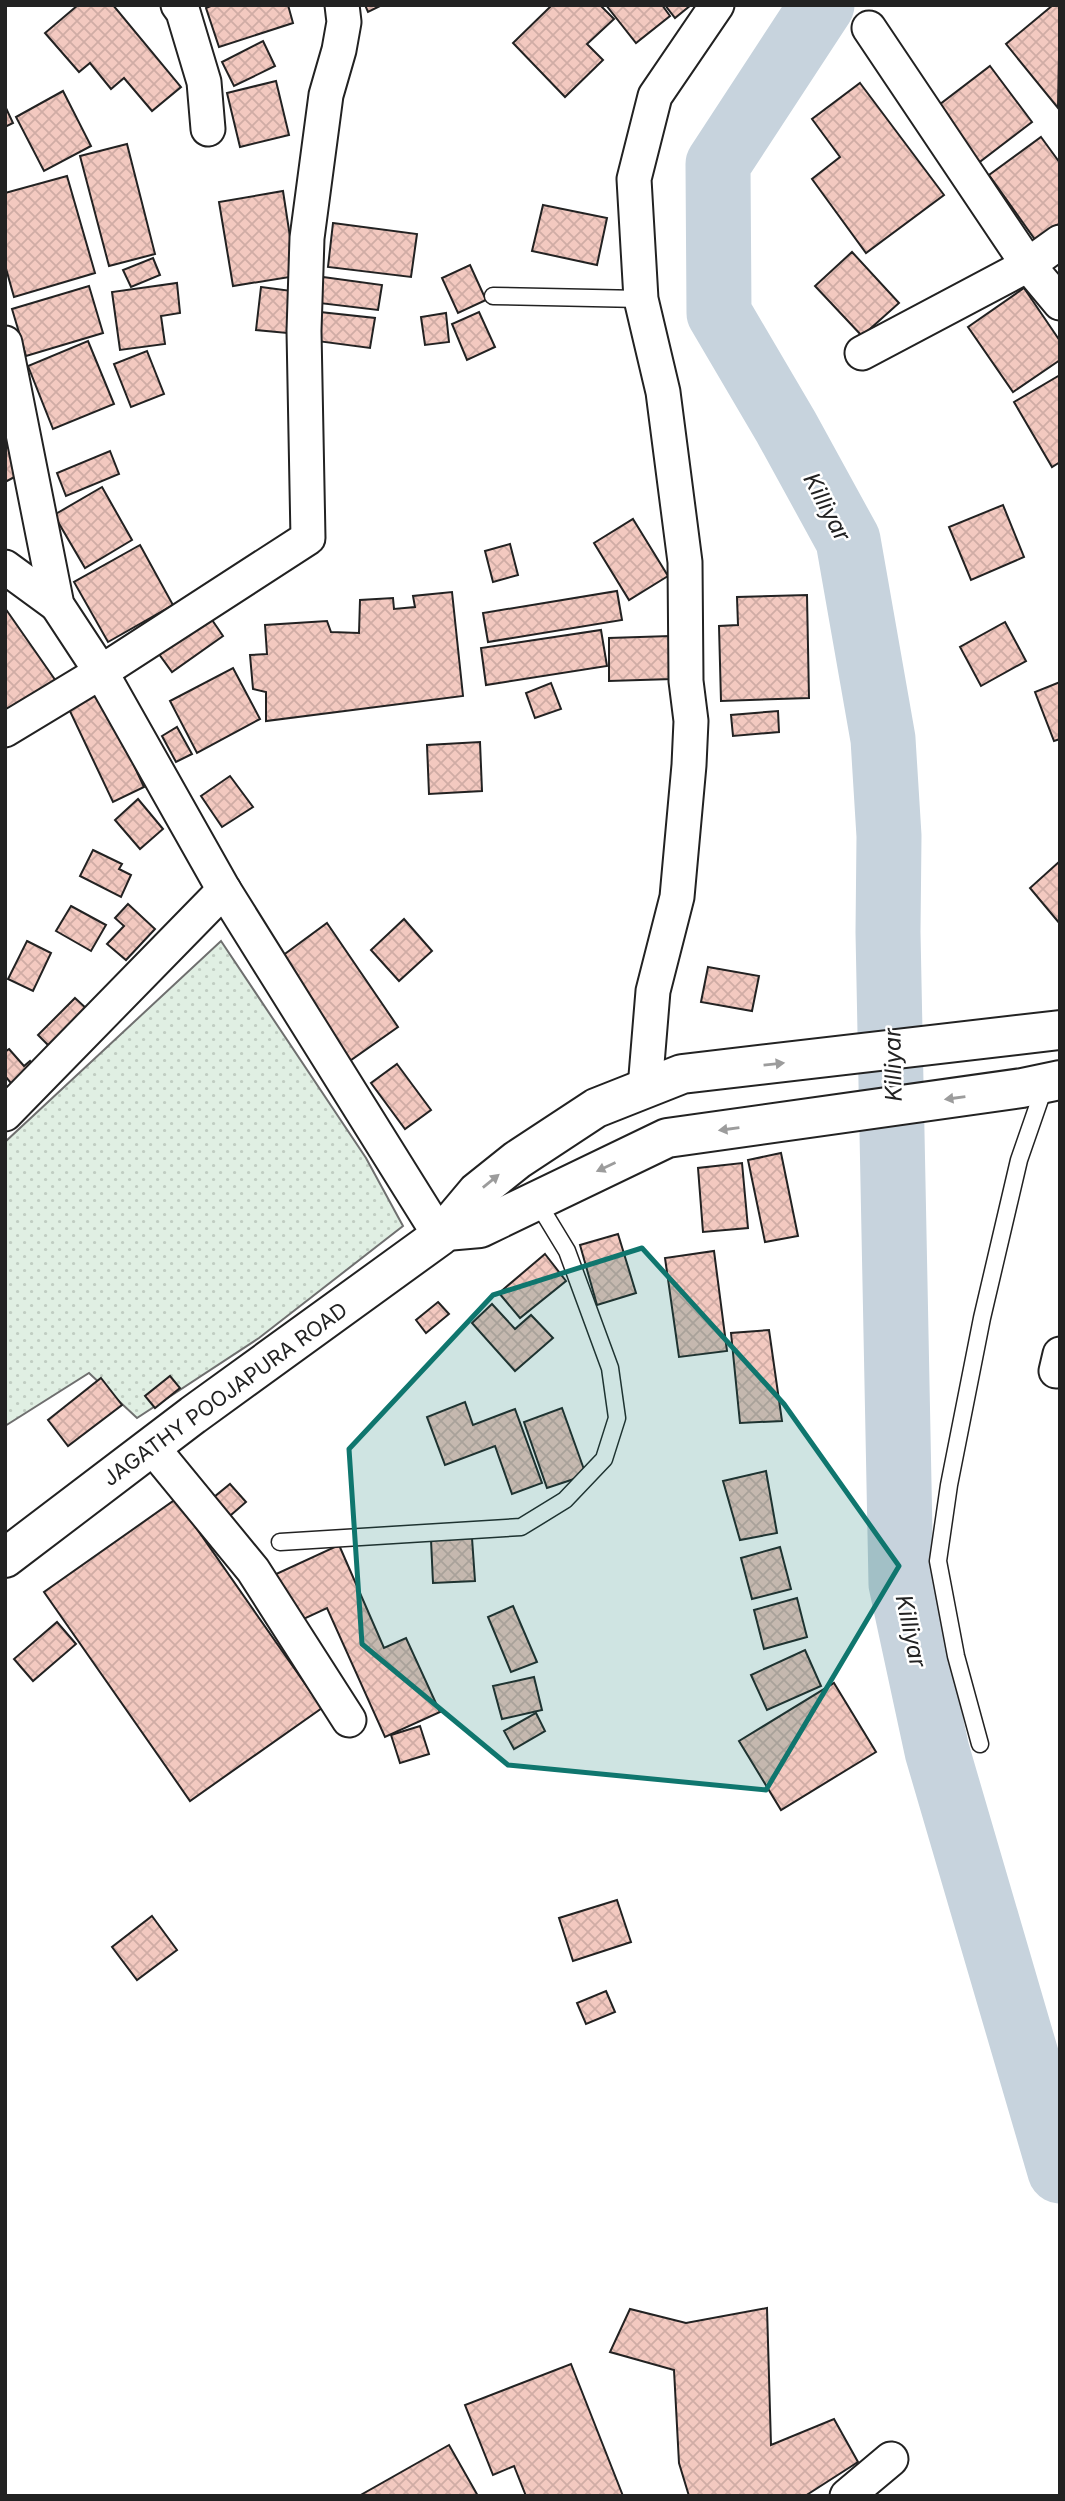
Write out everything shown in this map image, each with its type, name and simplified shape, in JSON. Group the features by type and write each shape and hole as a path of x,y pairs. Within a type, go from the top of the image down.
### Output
{"main road":[{"name":"JAGATHY POOJAPURA ROAD","path":"5,1558 443,1234 477,1192 517,1160 597,1108 682,1074 1043,1032"},
{"path":"443,1234 480,1228 667,1138 1043,1083"}],"street":[{"path":"178,5 183,12 204,82 208,129"},
{"path":"5,730 101,672 307,537 304,331 307,238 326,95 344,22 342,5"},
{"path":"645,1088 653,991 677,897 690,765 691,721 686,681 685,562 663,392 641,299 634,179 655,96 718,5"},
{"path":"869,28 1028,265 1060,303"},
{"path":"862,353 1028,265 1060,242"},
{"path":"5,343 57,605"},
{"path":"5,567 57,605 101,672 224,890 443,1234"},
{"path":"5,1114 224,890"},
{"path":"152,1447 253,1570 349,1720"},
{"path":"847,2496 891,2459"}],"lane":[{"path":"493,296 641,299"},
{"path":"980,1744 956,1656 938,1561 949,1485 982,1318 1019,1160 1043,1083"},
{"path":"280,1542 521,1527 565,1500 604,1459 618,1418 610,1368 567,1251 536,1200"}],"highlighted area":[{"path":"642,1248 784,1404 899,1566 766,1790 508,1765 362,1644 349,1449 493,1295"}],"green space":[{"path":"221,941 366,1158 403,1226 259,1338 137,1418 89,1373 5,1426 5,1142"}],"building":[{"path":"78,5 113,5 181,87 152,111 124,78 111,89 90,63 79,72 45,33"},
{"path":"213,5 288,5 293,23 219,47 206,8"},
{"path":"365,5 382,5 368,12"},
{"path":"552,5 600,5 614,19 587,44 603,60 565,97 513,43"},
{"path":"606,5 662,5 670,16 636,43"},
{"path":"665,5 691,5 675,18"},
{"path":"1053,5 1060,5 1058,108 1006,44"},
{"path":"263,41 275,66 234,86 222,62"},
{"path":"990,66 1032,122 977,164 935,108"},
{"path":"276,81 289,135 240,147 227,93"},
{"path":"860,83 944,195 866,253 812,179 840,157 812,119"},
{"path":"63,91 91,146 44,171 16,117"},
{"path":"5,106 13,123 5,127"},
{"path":"1041,137 1060,163 1060,223 1036,241 989,175"},
{"path":"127,144 155,254 109,266 80,156"},
{"path":"67,176 95,273 14,297 5,265 5,193"},
{"path":"283,191 296,276 233,286 219,202"},
{"path":"543,205 607,218 597,265 532,251"},
{"path":"333,223 417,234 411,277 328,267"},
{"path":"852,252 899,303 862,336 815,286"},
{"path":"153,258 160,275 131,287 123,270"},
{"path":"470,265 486,300 458,313 442,278"},
{"path":"323,277 382,285 378,310 319,303"},
{"path":"177,283 180,313 161,316 165,344 120,350 112,292"},
{"path":"89,286 103,333 26,356 12,309"},
{"path":"261,287 292,291 287,333 256,330"},
{"path":"1024,288 1060,341 1060,360 1013,392 968,327"},
{"path":"320,312 375,318 370,348 317,341"},
{"path":"479,312 495,347 467,360 452,324"},
{"path":"446,313 449,342 425,345 421,317"},
{"path":"88,341 114,404 53,429 28,366"},
{"path":"147,351 164,394 131,407 114,364"},
{"path":"1060,375 1060,462 1052,467 1014,402"},
{"path":"5,433 26,471 5,482"},
{"path":"110,451 119,474 66,496 57,473"},
{"path":"102,487 132,540 85,568 54,515"},
{"path":"1003,505 1024,557 971,580 949,527"},
{"path":"633,519 668,576 629,600 594,543"},
{"path":"510,544 518,575 493,582 485,551"},
{"path":"140,545 173,605 108,642 74,582"},
{"path":"617,591 622,620 488,642 483,613"},
{"path":"452,592 463,696 266,721 266,692 253,689 250,655 267,654 265,625 327,621 331,632 359,633 360,600 393,598 394,609 415,607 413,596"},
{"path":"807,595 809,698 721,701 719,626 738,625 737,597"},
{"path":"5,608 58,684 5,721"},
{"path":"208,614 223,636 172,672 156,650"},
{"path":"1005,622 1026,661 981,686 960,647"},
{"path":"601,630 607,666 486,685 481,648"},
{"path":"670,636 672,679 609,681 609,638"},
{"path":"233,668 260,719 197,753 170,701"},
{"path":"1060,682 1060,739 1054,741 1035,692"},
{"path":"551,683 561,709 535,718 526,693"},
{"path":"100,692 144,787 113,802 68,707"},
{"path":"778,711 779,732 733,736 731,715"},
{"path":"177,727 192,754 176,762 162,736"},
{"path":"480,742 482,791 429,794 427,745"},
{"path":"230,776 253,807 222,827 201,796"},
{"path":"138,799 163,829 140,849 115,820"},
{"path":"93,850 122,864 119,869 131,875 121,897 80,876"},
{"path":"1060,861 1060,924 1030,888"},
{"path":"128,904 155,929 126,960 107,944 124,926 115,918"},
{"path":"71,906 106,925 91,951 56,931"},
{"path":"404,919 432,951 399,981 371,950"},
{"path":"327,923 398,1027 344,1065 278,959"},
{"path":"27,941 51,953 33,991 8,979"},
{"path":"708,967 759,976 752,1011 701,1002"},
{"path":"75,998 88,1010 51,1048 38,1035"},
{"path":"9,1049 24,1066 30,1061 36,1070 15,1088 5,1076 5,1052"},
{"path":"397,1064 431,1110 405,1129 371,1083"},
{"path":"781,1153 798,1236 765,1242 748,1160"},
{"path":"742,1163 748,1228 703,1232 698,1168"},
{"path":"618,1234 636,1293 597,1305 580,1245"},
{"path":"714,1251 727,1351 679,1357 665,1258"},
{"path":"545,1254 566,1281 520,1318 499,1293"},
{"path":"438,1302 449,1314 426,1333 416,1320"},
{"path":"492,1304 515,1329 531,1315 553,1338 515,1371 472,1323"},
{"path":"769,1330 782,1421 740,1423 731,1333"},
{"path":"170,1376 180,1388 155,1408 145,1396"},
{"path":"101,1378 122,1405 68,1446 48,1420"},
{"path":"465,1402 473,1425 515,1409 542,1483 512,1494 495,1446 445,1465 427,1417"},
{"path":"562,1408 586,1475 547,1488 524,1422"},
{"path":"766,1471 777,1533 740,1540 723,1481"},
{"path":"230,1484 246,1502 224,1521 208,1502"},
{"path":"176,1499 322,1708 190,1801 44,1592"},
{"path":"472,1538 475,1581 433,1583 431,1540"},
{"path":"339,1545 384,1648 406,1638 440,1712 385,1737 327,1608 295,1623 274,1575"},
{"path":"780,1547 791,1589 752,1599 741,1558"},
{"path":"797,1598 807,1637 764,1649 754,1610"},
{"path":"513,1606 537,1662 511,1672 488,1617"},
{"path":"57,1622 76,1644 33,1681 14,1659"},
{"path":"805,1650 821,1686 767,1710 751,1675"},
{"path":"534,1677 542,1710 502,1719 493,1686"},
{"path":"834,1683 876,1752 781,1810 739,1741"},
{"path":"536,1713 545,1731 514,1749 504,1731"},
{"path":"420,1726 429,1754 400,1763 391,1735"},
{"path":"617,1900 631,1942 573,1961 559,1918"},
{"path":"152,1916 177,1950 137,1980 112,1947"},
{"path":"606,1991 615,2012 586,2024 577,2003"},
{"path":"767,2308 771,2445 834,2419 858,2462 805,2496 689,2496 679,2463 674,2370 610,2352 630,2309 686,2323"},
{"path":"571,2364 623,2496 526,2496 514,2466 493,2475 465,2405"},
{"path":"449,2445 478,2496 359,2496"}],"waterway":[{"name":"Killiyar","path":"822,5 718,164 719,313 848,540 883,739 889,836 888,932 901,1584 937,1751 1060,2171"}]}
